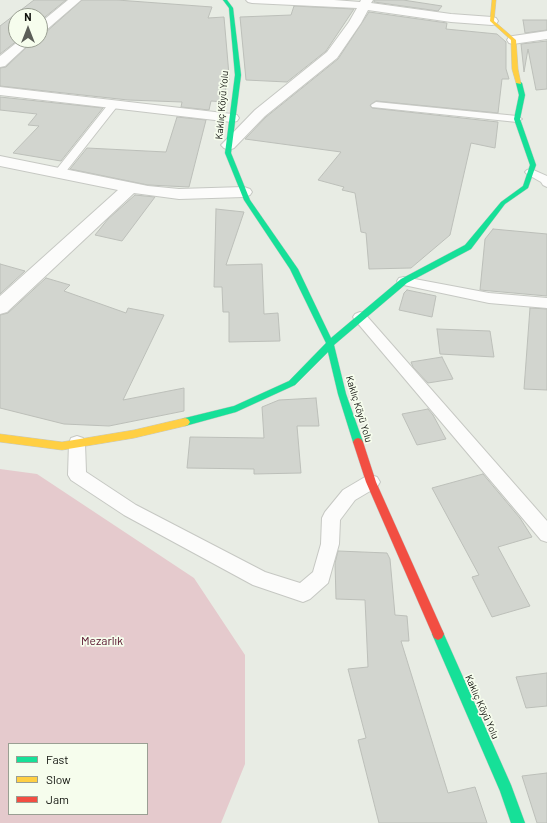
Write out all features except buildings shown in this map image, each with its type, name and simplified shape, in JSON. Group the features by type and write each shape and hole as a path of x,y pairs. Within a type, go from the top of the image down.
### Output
{"street":[{"path":"48,22 75,0"},
{"name":"Kaklıç Köyü Yolu","path":"225,0 231,8 238,75 228,153 247,200 294,269 330,344 342,394 371,482 506,790 518,823"},
{"path":"0,438 62,446 134,434 236,409 292,383 330,344 360,317 404,282 468,246 503,204 526,187 533,165 518,119 522,95 515,69 513,40 492,21 451,18 365,3 252,0"},
{"path":"492,21 494,0"},
{"path":"229,145 260,113 332,55 355,23 365,3"},
{"path":"513,40 547,35"},
{"path":"0,63 18,48"},
{"path":"0,91 232,118"},
{"path":"0,161 131,187 179,194 244,192"},
{"path":"0,307 131,187"}],"lane":[{"path":"60,172 114,104"},
{"path":"376,105 518,119"},
{"path":"531,172 546,180 547,183"},
{"path":"404,282 489,298 547,303"},
{"path":"360,317 547,534"},
{"path":"77,443 77,475 130,510 260,579 303,593 321,577 330,544 331,518 349,495 371,482"}],"green space":[{"name":"Mezarlık","path":"0,469 37,474 194,578 245,655 245,764 221,823 0,823"}],"traffic: fast":[{"path":"225,0 231,8 238,75 228,153 247,200 294,269 330,344 342,394 358,442"},
{"path":"185,422 236,409 292,383 330,344 404,281 468,247 503,203 526,187 533,165 517,119 522,95 519,83"},
{"path":"438,634 506,790 518,823"}],"traffic: slow":[{"path":"494,0 492,21 513,40 515,69 519,83"},
{"path":"0,438 62,446 134,434 185,422"}],"traffic: jam":[{"path":"358,442 371,482 438,634"}]}
